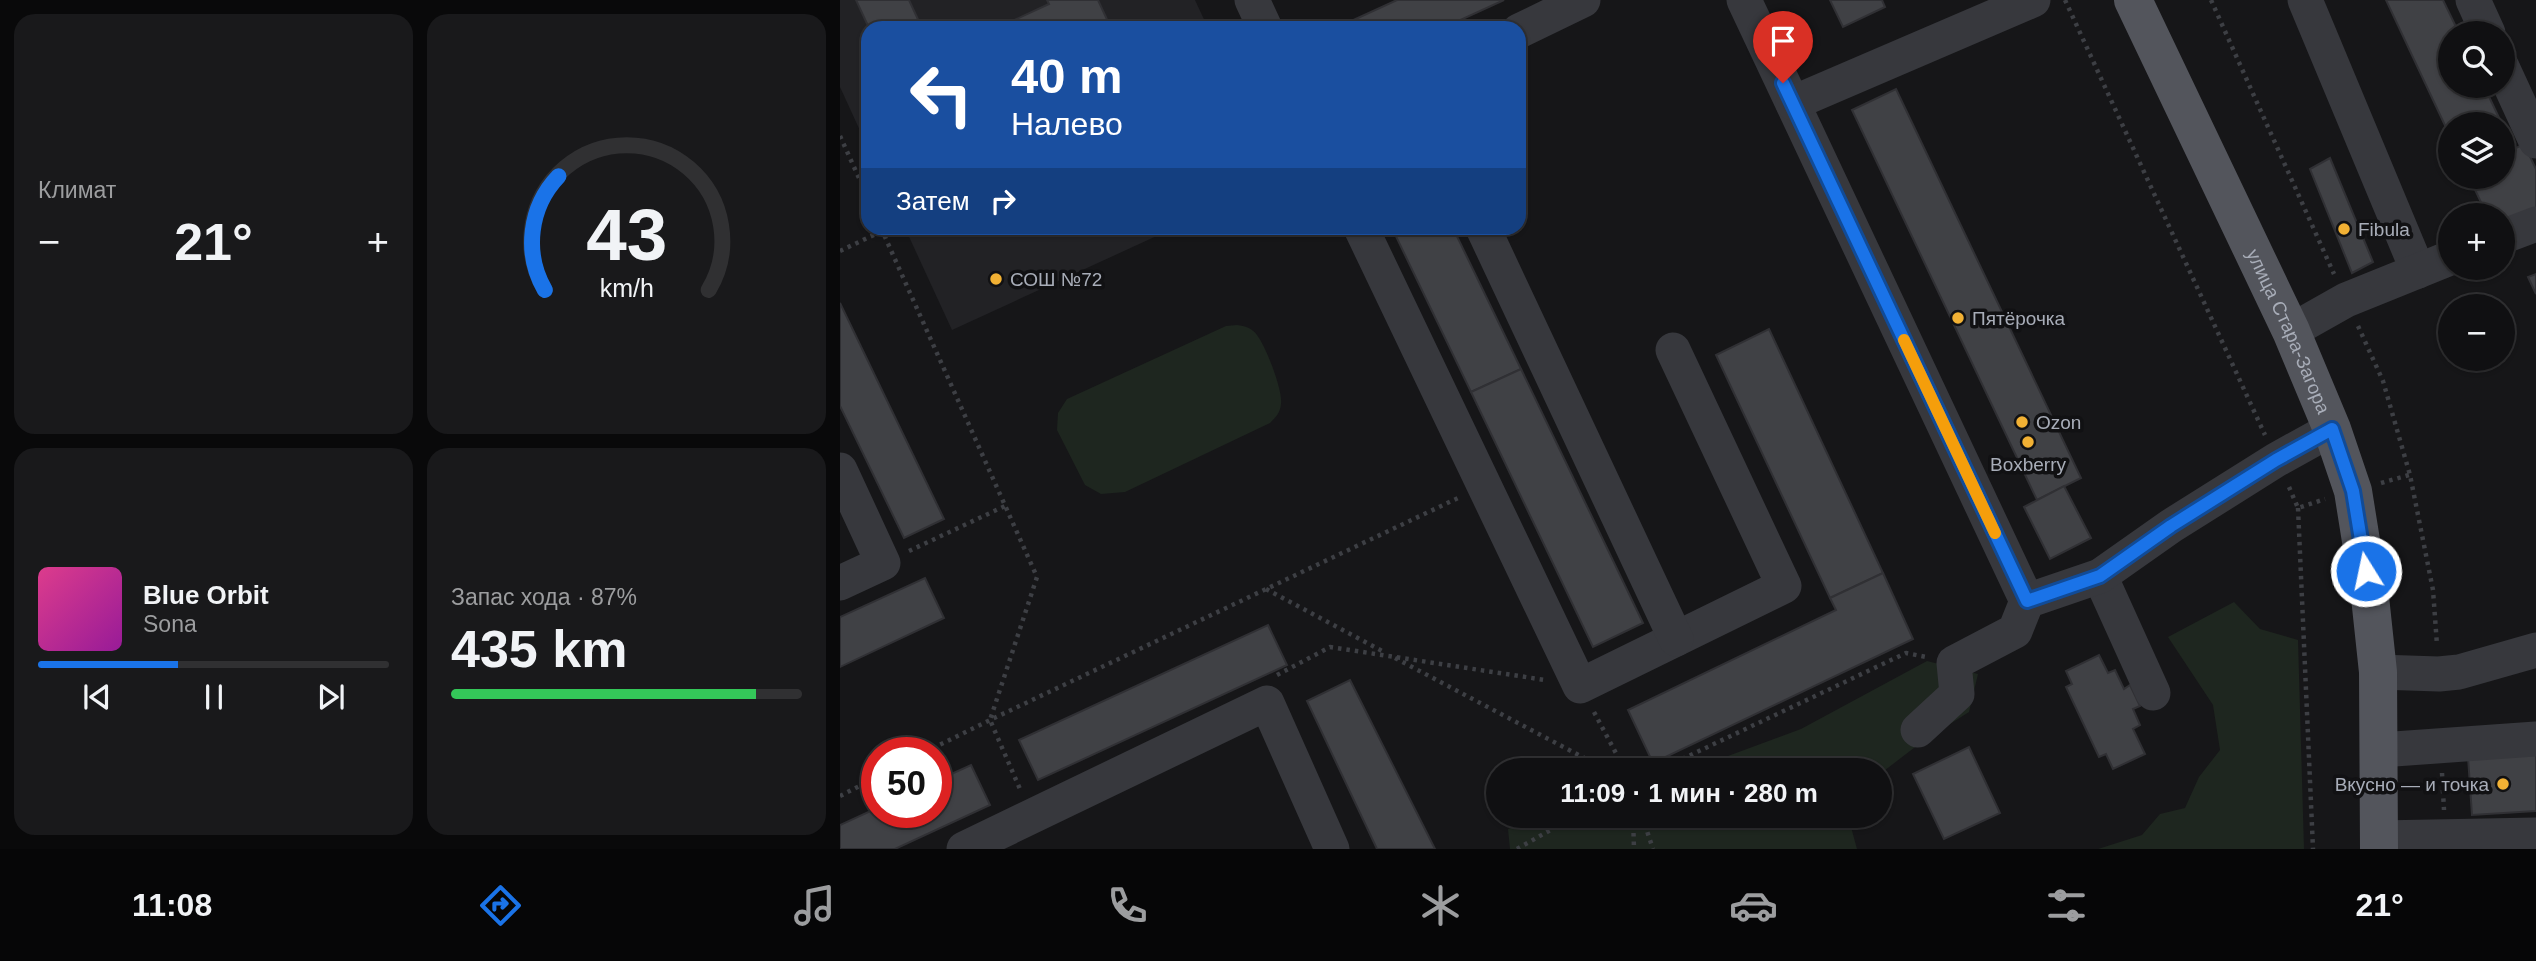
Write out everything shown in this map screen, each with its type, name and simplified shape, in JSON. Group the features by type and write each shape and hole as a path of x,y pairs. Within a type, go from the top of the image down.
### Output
{"main road":[{"name":"улица Стара-Загора","path":"2133,0 2291,331 2332,429 2353,491 2370,597 2378,671 2379,844"}],"lane":[{"path":"1252,0 1262,21"},
{"path":"1526,28 1583,0"},
{"path":"1744,0 2027,601 2015,631 1954,663 1957,694 1918,730"},
{"path":"1793,103 2033,0"},
{"path":"2305,0 2418,271"},
{"path":"2473,0 2483,21"},
{"path":"2515,91 2533,125"},
{"path":"2515,232 2536,224"},
{"path":"1364,235 1580,686 1784,586 1673,351"},
{"path":"1486,235 1676,639"},
{"path":"2291,331 2346,300 2438,263"},
{"path":"2027,601 2100,576 2171,526 2276,460 2332,429"},
{"path":"840,470 883,563 840,583"},
{"path":"2100,576 2153,693"},
{"path":"2378,671 2439,674 2459,672 2536,650"},
{"path":"964,849 1267,703 1332,849"},
{"path":"2380,750 2536,739"},
{"path":"2379,844 2536,835"}],"path":[{"path":"2065,0 2298,508 2314,849"},
{"path":"2211,0 2383,381 2410,475 2433,590 2439,674"},
{"path":"840,136 861,182"},
{"path":"840,251 871,235"},
{"path":"885,235 1037,577 990,720 1032,816"},
{"path":"2298,508 2410,475"},
{"path":"952,739 1485,486"},
{"path":"883,563 1005,506"},
{"path":"1266,589 1584,758"},
{"path":"1267,703 1260,684 1330,647 1388,654 1580,686 1619,758"},
{"path":"1684,758 1906,653 1954,663"},
{"path":"2441,746 2444,811"},
{"path":"840,796 861,785"},
{"path":"1517,849 1554,828"},
{"path":"1633,828 1634,849"},
{"path":"1646,828 1653,849"}],"shaded area":[{"path":"840,0 1195,0 1205,21 861,21 861,133 840,87"},
{"name":"СОШ №72","path":"908,235 1159,235 952,330"},
{"path":"1237,325 1255,333 1273,369 1281,404 1272,421 1125,492 1101,494 1085,485 1057,430 1058,413 1067,399 1226,326"},
{"path":"2234,602 2260,629 2298,640 2304,849 2098,849 2142,835 2160,814 2185,808 2199,777 2220,750 2213,705 2168,637"},
{"path":"1927,661 1978,674 1969,712 1892,765 1892,758 1726,758 1801,729"},
{"path":"1851,828 1857,849 1510,849 1508,829"}],"building":[{"path":"856,0 909,0 919,21 866,21"},
{"path":"1047,0 1098,0 1108,21 1012,21 1049,4"},
{"path":"1397,0 1504,0 1458,21 1351,21"},
{"path":"1830,0 1882,0 1885,7 1843,27"},
{"path":"2386,0 2443,0 2453,21 2438,21 2438,98 2490,98 2496,112 2439,112"},
{"path":"1896,89 2081,478 2037,500 1852,110"},
{"path":"2524,144 2536,169 2536,210 2515,220 2515,203 2481,203 2475,189 2515,189 2515,148"},
{"path":"2330,158 2373,262 2352,273 2310,169"},
{"path":"1395,235 1456,235 1521,369 1471,392"},
{"path":"2536,274 2536,294 2528,277"},
{"path":"840,303 944,519 904,538 840,406"},
{"path":"1769,329 1883,573 1830,598 1716,355"},
{"path":"1521,369 1643,623 1593,647 1471,392"},
{"path":"2064,486 2091,538 2050,559 2024,507"},
{"path":"1883,573 1913,639 1663,758 1651,758 1628,710 1836,610 1830,598"},
{"path":"925,578 944,618 840,667 840,617"},
{"path":"1268,625 1287,665 1038,780 1019,740"},
{"path":"2099,655 2108,673 2115,670 2124,689 2130,685 2140,706 2133,709 2140,725 2133,729 2145,754 2113,769 2106,754 2099,757 2066,687 2072,684 2066,671"},
{"path":"1350,680 1435,849 1377,849 1307,701"},
{"path":"1969,747 2000,813 1944,839 1913,774"},
{"name":"Вкусно — и точка","path":"2536,753 2536,811 2472,815 2468,757"},
{"path":"971,765 990,805 952,823 952,774"},
{"path":"861,815 861,828 940,828 895,849 840,849 840,825"}],"slow traffic":[{"path":"1904,340 1995,533"}],"place":[{"name":"Fibula","path":"2344,229"},
{"name":"СОШ №72","path":"996,279"},
{"name":"Пятёрочка","path":"1958,318"},
{"name":"Ozon","path":"2022,422"},
{"name":"Boxberry","path":"2028,442"},
{"name":"Вкусно — и точка","path":"2503,784"}],"route":[{"path":"1783,83 2027,601 2100,576 2171,526 2276,460 2332,429 2353,491 2366,571"}]}
